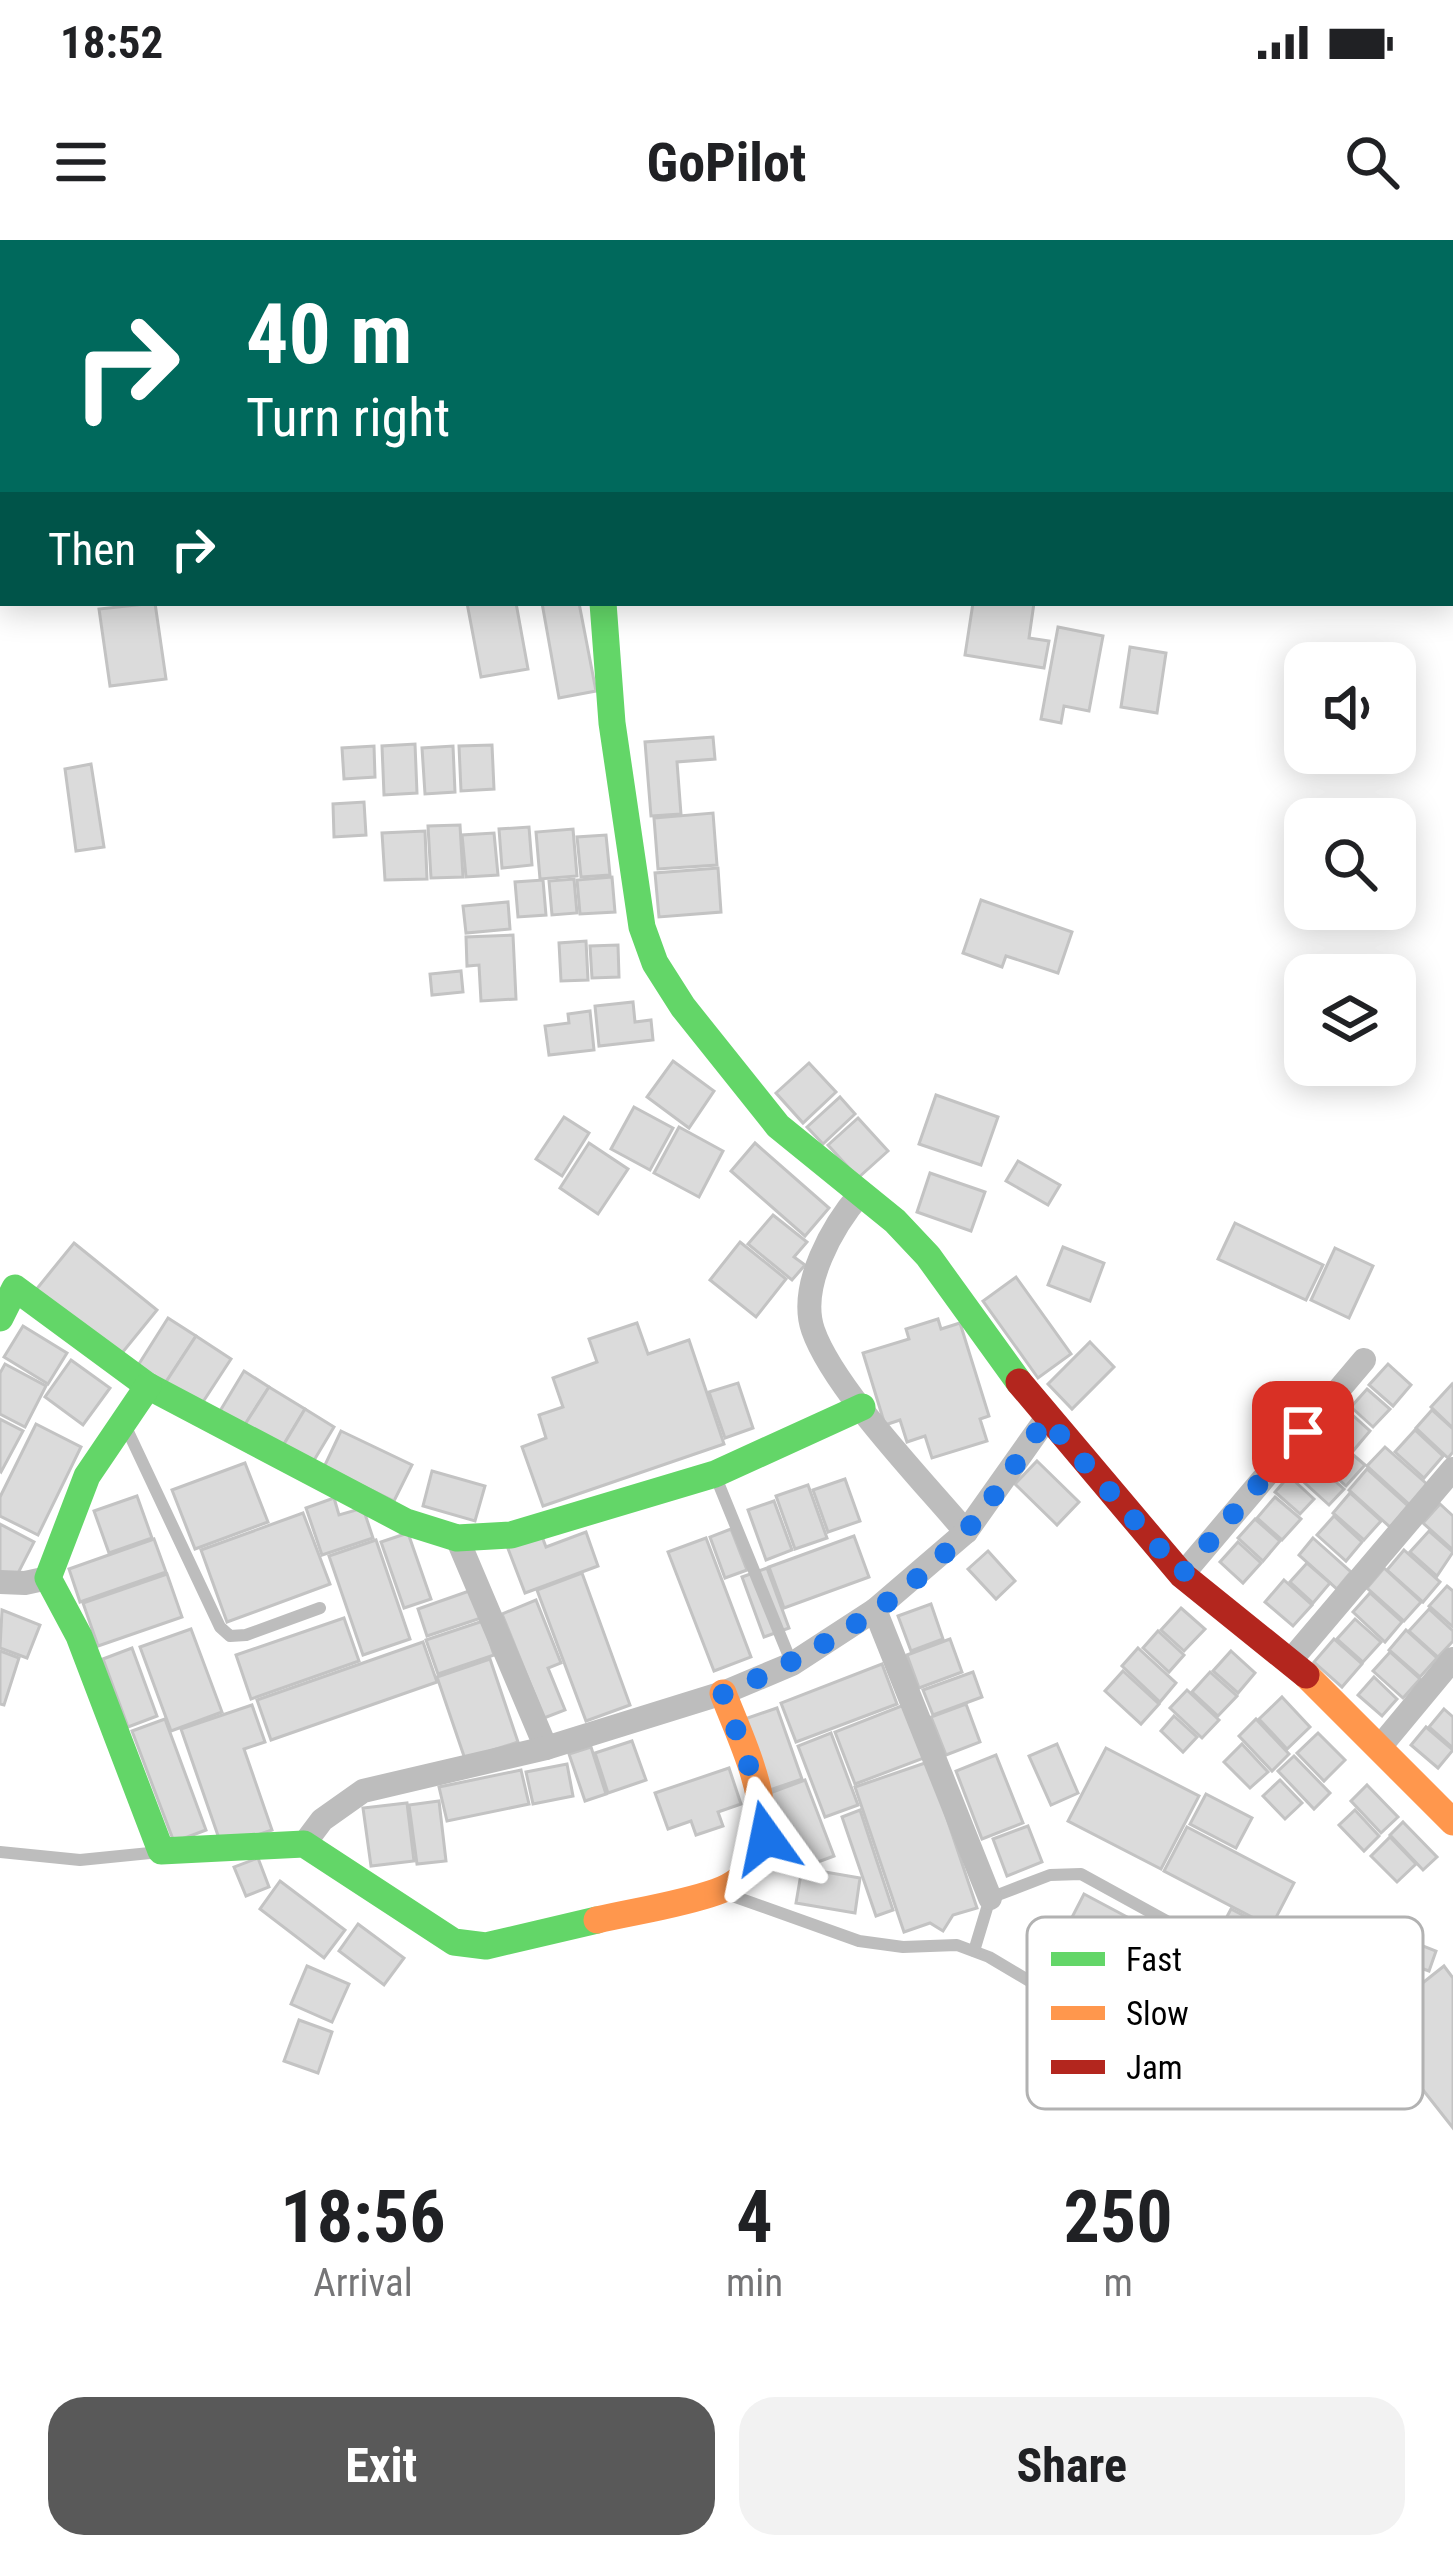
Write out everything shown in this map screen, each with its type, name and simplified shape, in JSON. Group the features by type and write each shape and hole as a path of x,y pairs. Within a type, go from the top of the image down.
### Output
{"street":[{"path":"603,606 612,723 642,927 655,963 682,1007 778,1126 861,1193 928,1256 1046,1419 1182,1574 1291,1660 1453,1822"},
{"path":"861,1193 842,1215 813,1281 809,1307 813,1330 862,1407 966,1532"},
{"path":"0,1318 7,1279 148,1386 406,1522 457,1538 511,1535 715,1474 862,1407"},
{"path":"1182,1574 1364,1360"},
{"path":"148,1386 121,1417 70,1515 48,1578 79,1636 161,1851 304,1844 426,1927 454,1942 486,1946 721,1892 744,1878 766,1838 766,1814 723,1694"},
{"path":"304,1844 332,1811 363,1791 546,1748 723,1694 792,1664 875,1610 966,1532 1046,1419"},
{"path":"1291,1660 1453,1469"},
{"path":"457,1538 546,1748"},
{"path":"0,1582 48,1578"},
{"path":"875,1610 990,1898"},
{"path":"1379,1748 1453,1660"}],"lane":[{"path":"121,1417 220,1628 230,1636 246,1635 320,1608"},
{"path":"715,1474 792,1664"},
{"path":"0,1852 97,1860 161,1851"},
{"path":"974,1951 990,1898 1050,1875 1081,1874 1159,1917"},
{"path":"721,1892 859,1941 903,1948 957,1945 1027,1982"}],"building":[{"path":"155,606 166,679 110,686 99,609"},
{"path":"468,606 517,606 528,669 481,677"},
{"path":"543,606 580,606 596,691 559,698"},
{"path":"973,606 1034,606 1029,638 1049,641 1044,668 965,655"},
{"path":"1058,627 1103,636 1089,711 1064,706 1061,723 1041,719"},
{"path":"1130,647 1166,653 1157,713 1121,707"},
{"path":"713,737 715,759 677,762 681,814 651,816 645,742"},
{"path":"415,744 417,793 384,795 382,746"},
{"path":"492,745 494,789 461,791 459,746"},
{"path":"374,746 375,777 344,779 342,748"},
{"path":"453,746 455,792 425,794 422,748"},
{"path":"91,764 104,847 76,851 65,769"},
{"path":"364,802 366,835 334,837 333,804"},
{"path":"713,813 717,865 658,869 654,818"},
{"path":"460,825 463,877 431,878 428,826"},
{"path":"529,827 532,865 502,868 499,829"},
{"path":"573,829 577,876 540,879 536,832"},
{"path":"425,831 427,879 385,880 382,833"},
{"path":"494,833 498,875 466,877 462,835"},
{"path":"606,835 610,875 581,877 577,837"},
{"path":"718,868 721,912 659,917 655,873"},
{"path":"612,877 615,912 580,914 577,880"},
{"path":"574,879 577,913 552,915 549,881"},
{"path":"543,880 546,915 518,917 515,882"},
{"path":"981,900 1072,932 1058,973 1006,956 1002,967 963,953"},
{"path":"508,902 510,929 466,933 463,906"},
{"path":"513,935 516,999 481,1001 479,965 467,966 466,937"},
{"path":"586,941 588,980 561,981 559,943"},
{"path":"618,945 619,977 592,978 590,946"},
{"path":"461,971 463,992 432,995 430,974"},
{"path":"633,1002 635,1022 651,1020 653,1040 599,1046 595,1006"},
{"path":"590,1011 594,1050 549,1055 545,1026 569,1023 568,1014"},
{"path":"673,1061 714,1091 689,1128 647,1097"},
{"path":"809,1063 836,1092 803,1123 776,1093"},
{"path":"936,1095 998,1117 981,1165 919,1144"},
{"path":"840,1097 855,1114 823,1144 807,1127"},
{"path":"634,1107 673,1128 650,1170 611,1149"},
{"path":"564,1117 589,1133 562,1176 536,1159"},
{"path":"858,1118 888,1151 858,1178 828,1145"},
{"path":"679,1127 723,1151 699,1197 654,1173"},
{"path":"589,1143 628,1169 598,1214 560,1188"},
{"path":"755,1143 829,1208 805,1236 731,1171"},
{"path":"1018,1161 1060,1185 1048,1205 1006,1181"},
{"path":"930,1173 985,1192 971,1231 917,1212"},
{"path":"773,1215 807,1242 794,1257 805,1265 792,1280 748,1244"},
{"path":"1235,1223 1323,1265 1306,1300 1218,1259"},
{"path":"740,1242 786,1279 756,1317 710,1280"},
{"path":"74,1243 157,1310 118,1358 35,1291"},
{"path":"1063,1247 1104,1263 1090,1301 1048,1285"},
{"path":"1335,1248 1373,1266 1349,1318 1311,1300"},
{"path":"1016,1277 1071,1354 1038,1378 983,1301"},
{"path":"168,1318 196,1336 164,1385 137,1367"},
{"path":"938,1319 941,1329 960,1323 989,1416 980,1419 987,1441 932,1458 925,1436 907,1442 900,1420 885,1425 863,1353 909,1339 906,1329"},
{"path":"637,1323 648,1354 689,1340 724,1444 543,1506 522,1447 546,1438 539,1415 563,1407 553,1378 597,1362 589,1339"},
{"path":"23,1326 67,1353 48,1384 4,1357"},
{"path":"196,1336 231,1359 199,1408 164,1385"},
{"path":"1090,1342 1114,1367 1072,1409 1048,1384"},
{"path":"71,1360 110,1388 83,1425 45,1397"},
{"path":"5,1364 46,1386 25,1427 0,1414 0,1373"},
{"path":"1388,1364 1411,1385 1393,1406 1369,1385"},
{"path":"244,1371 269,1387 244,1426 220,1411"},
{"path":"738,1383 753,1428 725,1438 709,1392"},
{"path":"1453,1386 1453,1428 1431,1407"},
{"path":"269,1387 305,1409 281,1449 244,1426"},
{"path":"1367,1389 1390,1409 1373,1427 1351,1407"},
{"path":"305,1409 334,1427 310,1467 281,1449"},
{"path":"1432,1410 1453,1429 1453,1452 1448,1458 1416,1428"},
{"path":"1348,1411 1370,1431 1353,1451 1330,1431"},
{"path":"0,1419 23,1431 1,1472 0,1471"},
{"path":"36,1424 81,1447 38,1535 0,1516 0,1497"},
{"path":"1323,1429 1365,1465 1346,1486 1305,1449"},
{"path":"1415,1430 1443,1456 1424,1478 1395,1452"},
{"path":"341,1431 412,1465 394,1501 324,1467"},
{"path":"1385,1447 1428,1485 1410,1505 1367,1466"},
{"path":"1310,1459 1344,1489 1329,1505 1296,1475"},
{"path":"1037,1461 1079,1502 1057,1525 1015,1484"},
{"path":"245,1463 268,1522 195,1549 172,1490"},
{"path":"1367,1469 1408,1506 1390,1527 1349,1490"},
{"path":"432,1471 485,1486 475,1521 423,1506"},
{"path":"1289,1476 1314,1499 1300,1514 1275,1492"},
{"path":"845,1479 860,1521 828,1532 813,1490"},
{"path":"808,1485 827,1538 795,1549 776,1496"},
{"path":"1350,1493 1381,1521 1364,1540 1333,1513"},
{"path":"137,1496 152,1538 109,1553 94,1511"},
{"path":"1275,1497 1301,1519 1282,1540 1257,1518"},
{"path":"334,1498 339,1515 363,1508 373,1538 322,1555 306,1508"},
{"path":"774,1501 792,1550 766,1560 748,1510"},
{"path":"1440,1504 1453,1516 1453,1550 1423,1523"},
{"path":"303,1513 330,1584 227,1622 201,1550"},
{"path":"1334,1516 1362,1542 1346,1561 1317,1535"},
{"path":"1255,1519 1280,1541 1263,1561 1238,1538"},
{"path":"0,1524 34,1542 15,1579 0,1572"},
{"path":"731,1529 747,1570 725,1578 710,1537"},
{"path":"1429,1531 1453,1552 1437,1576 1410,1552"},
{"path":"586,1532 598,1566 525,1593 507,1546 541,1534 546,1547"},
{"path":"408,1533 431,1599 404,1608 381,1542"},
{"path":"854,1536 869,1577 784,1608 769,1567"},
{"path":"706,1538 751,1657 714,1671 668,1552"},
{"path":"1313,1538 1351,1572 1337,1589 1299,1555"},
{"path":"154,1539 166,1572 80,1602 69,1569"},
{"path":"376,1540 410,1639 363,1655 329,1556"},
{"path":"1238,1542 1261,1563 1243,1583 1220,1562"},
{"path":"1404,1550 1440,1582 1423,1602 1387,1570"},
{"path":"988,1551 1015,1581 996,1599 968,1569"},
{"path":"1307,1563 1330,1583 1313,1603 1290,1582"},
{"path":"767,1568 789,1628 764,1637 742,1577"},
{"path":"1384,1568 1421,1602 1404,1621 1367,1588"},
{"path":"582,1573 630,1705 586,1721 537,1590"},
{"path":"167,1574 182,1617 98,1646 83,1603"},
{"path":"1284,1580 1312,1605 1293,1626 1265,1602"},
{"path":"1447,1586 1453,1591 1453,1627 1429,1606"},
{"path":"472,1590 481,1618 427,1636 418,1609"},
{"path":"1370,1593 1402,1622 1385,1642 1353,1612"},
{"path":"536,1600 561,1663 548,1668 565,1710 544,1718 502,1614"},
{"path":"931,1604 943,1639 911,1651 898,1616"},
{"path":"1181,1608 1205,1629 1184,1651 1161,1630"},
{"path":"1429,1609 1453,1631 1453,1641 1438,1657 1409,1631"},
{"path":"2,1610 40,1625 27,1658 0,1648"},
{"path":"344,1618 359,1661 251,1699 236,1655"},
{"path":"1355,1619 1381,1642 1363,1662 1337,1639"},
{"path":"483,1621 494,1655 438,1674 426,1640"},
{"path":"191,1629 222,1712 171,1731 140,1647"},
{"path":"1406,1630 1437,1658 1420,1677 1389,1650"},
{"path":"1158,1631 1184,1655 1169,1672 1143,1648"},
{"path":"950,1639 962,1672 919,1688 907,1655"},
{"path":"1334,1639 1362,1664 1342,1687 1314,1662"},
{"path":"423,1642 437,1682 271,1740 257,1700"},
{"path":"132,1648 157,1716 128,1727 103,1659"},
{"path":"1138,1648 1176,1683 1160,1702 1122,1666"},
{"path":"0,1651 19,1658 4,1705 0,1704"},
{"path":"1231,1651 1255,1673 1238,1693 1213,1671"},
{"path":"1390,1652 1420,1679 1403,1698 1373,1671"},
{"path":"490,1659 518,1742 465,1759 437,1677"},
{"path":"882,1664 897,1704 796,1742 781,1703"},
{"path":"1123,1671 1159,1704 1141,1724 1105,1691"},
{"path":"973,1672 982,1697 933,1715 923,1690"},
{"path":"1210,1672 1237,1696 1218,1716 1192,1692"},
{"path":"1374,1677 1397,1699 1382,1716 1358,1695"},
{"path":"1187,1690 1219,1720 1202,1738 1170,1708"},
{"path":"1282,1697 1310,1727 1287,1749 1259,1719"},
{"path":"966,1704 980,1742 946,1755 931,1717"},
{"path":"252,1705 265,1742 244,1749 272,1830 222,1847 181,1729"},
{"path":"904,1705 924,1758 855,1784 835,1732"},
{"path":"777,1708 802,1779 767,1791 742,1720"},
{"path":"1444,1709 1453,1717 1453,1748 1429,1727"},
{"path":"1174,1716 1197,1737 1183,1752 1161,1731"},
{"path":"165,1719 206,1830 174,1842 132,1731"},
{"path":"1256,1719 1289,1754 1272,1771 1239,1736"},
{"path":"1426,1727 1453,1750 1438,1768 1411,1745"},
{"path":"831,1733 858,1805 825,1817 798,1746"},
{"path":"1318,1733 1345,1760 1324,1781 1297,1753"},
{"path":"632,1741 646,1780 608,1793 595,1753"},
{"path":"1057,1744 1078,1793 1051,1805 1029,1756"},
{"path":"1242,1744 1268,1772 1250,1788 1224,1762"},
{"path":"591,1747 606,1794 585,1801 569,1754"},
{"path":"1106,1748 1199,1796 1161,1869 1068,1821"},
{"path":"996,1755 1023,1823 982,1839 956,1771"},
{"path":"1294,1756 1330,1793 1314,1809 1278,1771"},
{"path":"928,1762 977,1908 953,1915 943,1931 930,1923 904,1932 855,1787"},
{"path":"567,1764 573,1796 533,1804 526,1772"},
{"path":"729,1768 741,1804 718,1812 723,1826 696,1835 691,1821 668,1829 655,1793"},
{"path":"521,1770 529,1804 447,1821 439,1787"},
{"path":"805,1780 834,1856 807,1866 801,1851 790,1855 767,1794"},
{"path":"1280,1780 1302,1803 1285,1819 1263,1796"},
{"path":"1367,1785 1398,1817 1381,1833 1351,1801"},
{"path":"1206,1794 1252,1818 1236,1848 1190,1824"},
{"path":"439,1801 446,1861 417,1864 409,1805"},
{"path":"407,1803 414,1861 371,1866 363,1808"},
{"path":"860,1810 893,1910 876,1916 842,1817"},
{"path":"1355,1810 1379,1836 1364,1851 1339,1825"},
{"path":"1403,1822 1437,1857 1423,1870 1390,1835"},
{"path":"1028,1826 1042,1862 1007,1876 993,1839"},
{"path":"1187,1827 1294,1883 1276,1917 1252,1917 1164,1871"},
{"path":"1390,1837 1416,1864 1397,1882 1371,1856"},
{"path":"258,1858 269,1887 246,1896 234,1867"},
{"path":"802,1868 860,1878 855,1913 796,1903"},
{"path":"280,1881 345,1930 324,1958 260,1909"},
{"path":"1084,1894 1127,1917 1072,1917"},
{"path":"358,1924 404,1958 384,1985 339,1951"},
{"path":"1423,1946 1436,1951 1429,1971 1423,1969"},
{"path":"307,1966 349,1984 332,2022 291,2004"},
{"path":"1444,1966 1453,1978 1453,2128 1423,2090 1423,1983"},
{"path":"299,2020 332,2032 318,2073 284,2061"}],"traffic: fast":[{"path":"603,606 612,723 642,927 655,963 683,1007 778,1126 895,1221 928,1256 1019,1382"},
{"path":"0,1318 15,1288 148,1386 406,1522 457,1538 511,1535 715,1474 862,1407"},
{"path":"148,1386 87,1476 48,1578 79,1636 161,1851 304,1844 454,1942 486,1946 597,1920"}],"traffic: slow":[{"path":"1306,1675 1453,1822"},
{"path":"597,1920 716,1892 742,1877 757,1856 760,1802 723,1693"}],"traffic: jam":[{"path":"1019,1382 1182,1575 1306,1675"}],"route":[{"path":"766,1838 766,1814 723,1694 792,1664 875,1610 966,1532 1046,1419 1182,1574 1303,1432"}]}
